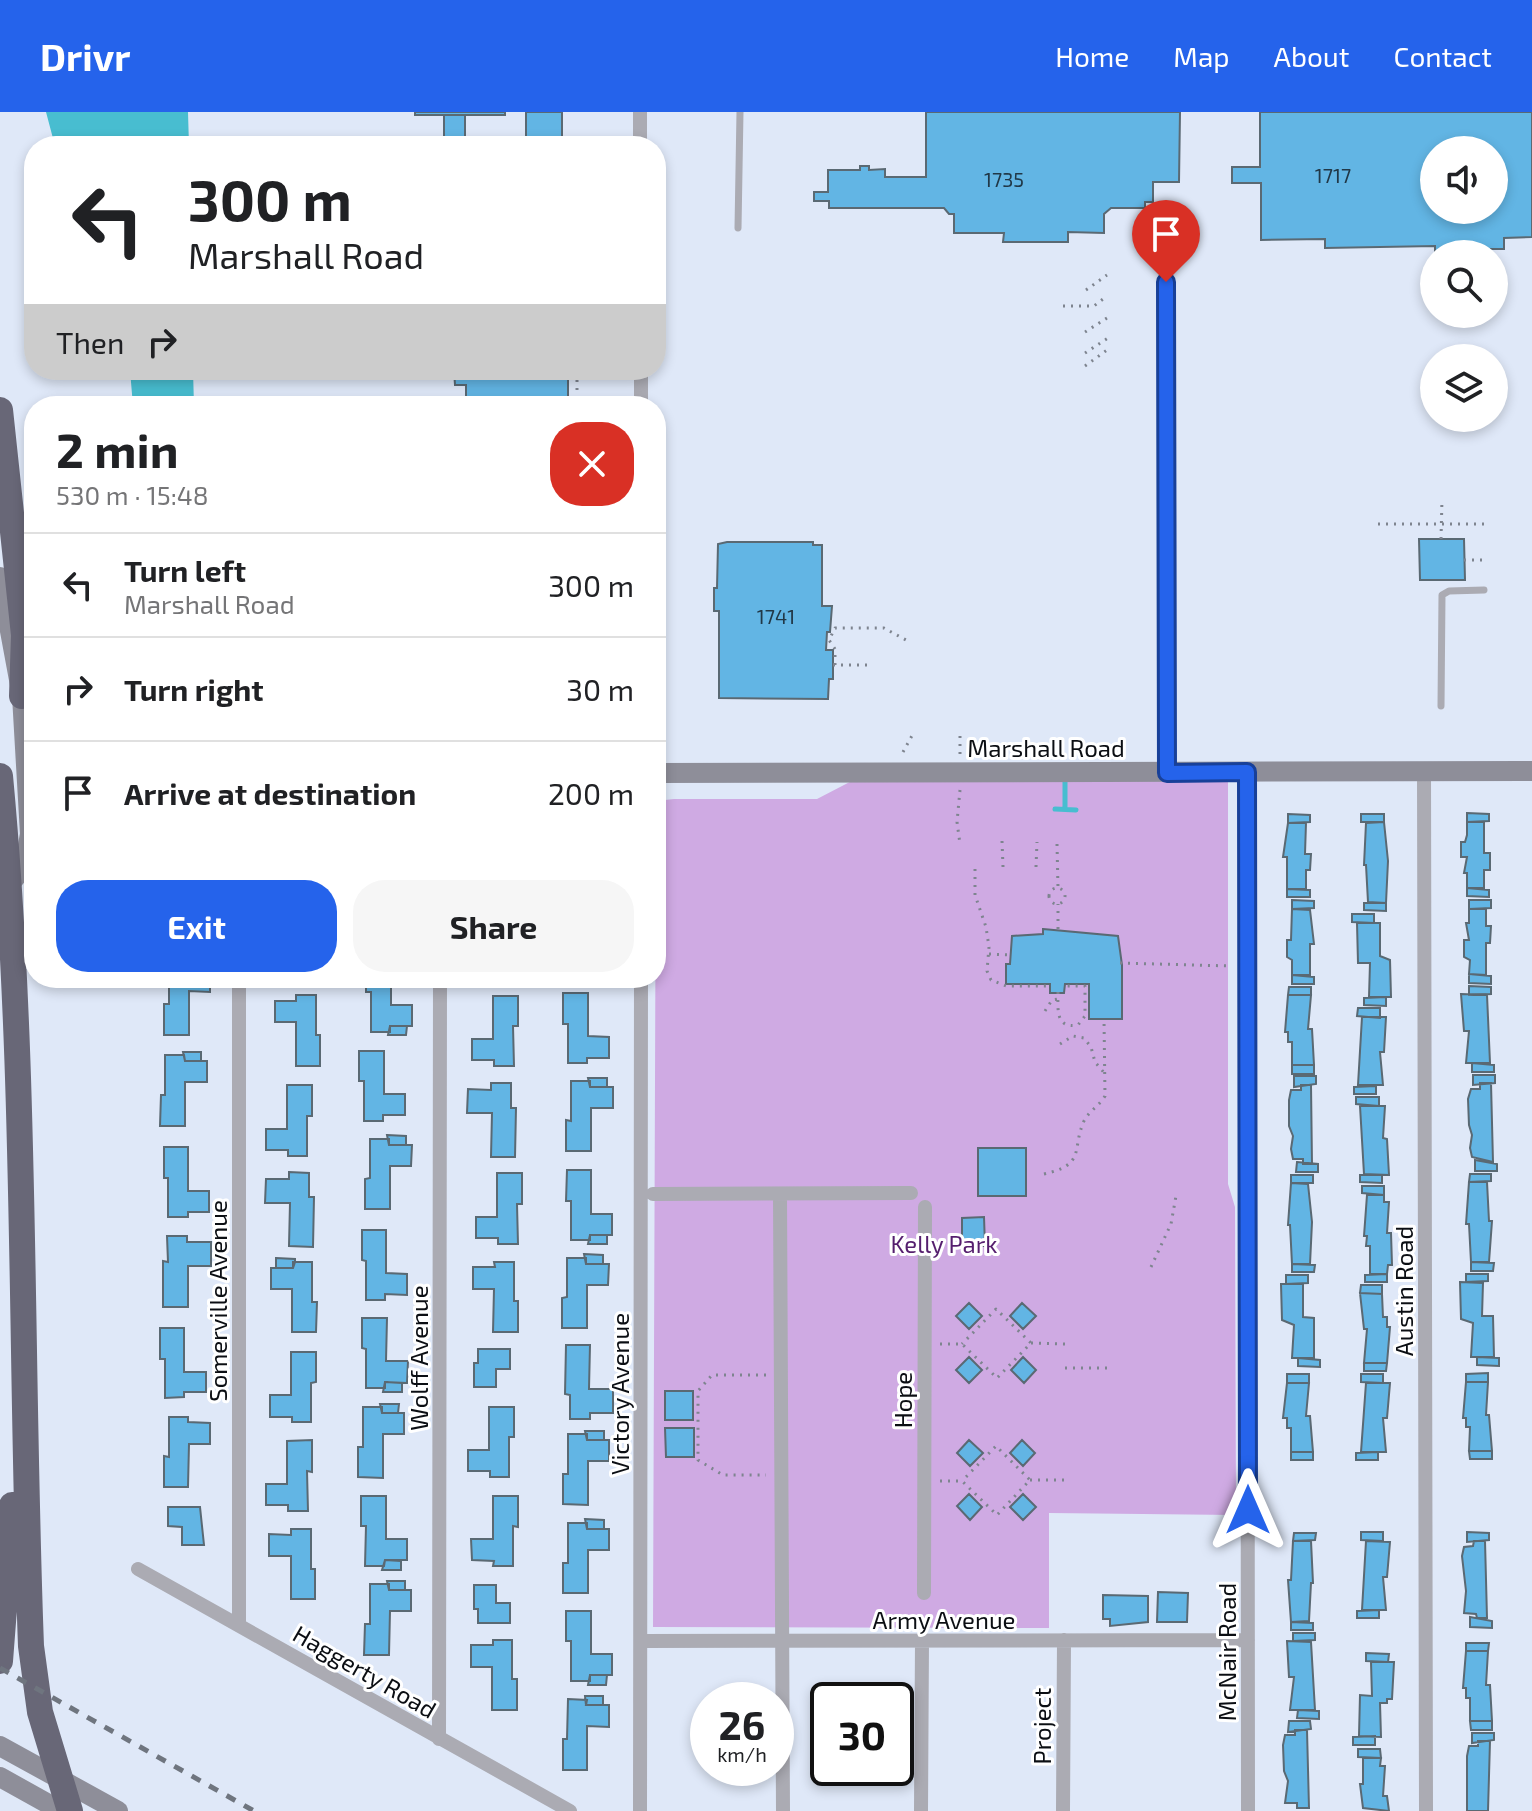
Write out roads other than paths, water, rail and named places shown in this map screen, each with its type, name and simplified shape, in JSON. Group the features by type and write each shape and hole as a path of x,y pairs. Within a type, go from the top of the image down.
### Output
{"highway":[{"path":"0,410 24,635 22,696"},
{"path":"0,776 13,955 31,1646 40,1712 70,1811"},
{"path":"0,1661 14,1470 21,1283"}],"street":[{"path":"640,112 640,136"},
{"path":"0,577 22,696 24,739"},
{"name":"Austin Road","path":"1424,770 1426,1811"},
{"name":"Marshall Road","path":"666,773 1532,771"},
{"name":"McNair Road","path":"1247,772 1248,1811"},
{"path":"0,896 24,867"},
{"name":"Somerville Avenue","path":"239,988 239,1624"},
{"name":"Wolff Avenue","path":"439,1739 440,988"},
{"name":"Victory Avenue","path":"640,1811 641,988"},
{"path":"653,1194 911,1193"},
{"path":"780,1194 783,1811"},
{"name":"Hope","path":"924,1593 925,1207"},
{"name":"Haggerty Road","path":"138,1569 570,1811"},
{"name":"Project","path":"1063,1811 1064,1640"},
{"name":"Army Avenue","path":"641,1641 1248,1640"},
{"path":"921,1811 922,1641"},
{"path":"0,1746 118,1811"},
{"path":"0,1777 61,1811"}],"lane":[{"path":"738,228 740,112"},
{"path":"1166,282 1167,773"},
{"path":"1441,706 1442,595 1449,591 1484,590"}],"water":[{"path":"46,112 188,112 189,136 52,136"},
{"path":"131,380 193,380 194,396 132,396"}],"waterway":[{"path":"1065,778 1065,809"},
{"path":"1055,809 1076,810"}],"railway":[{"path":"0,1668 254,1811"}],"park label":[{"name":"Kelly Park","path":"944,1243"}]}
